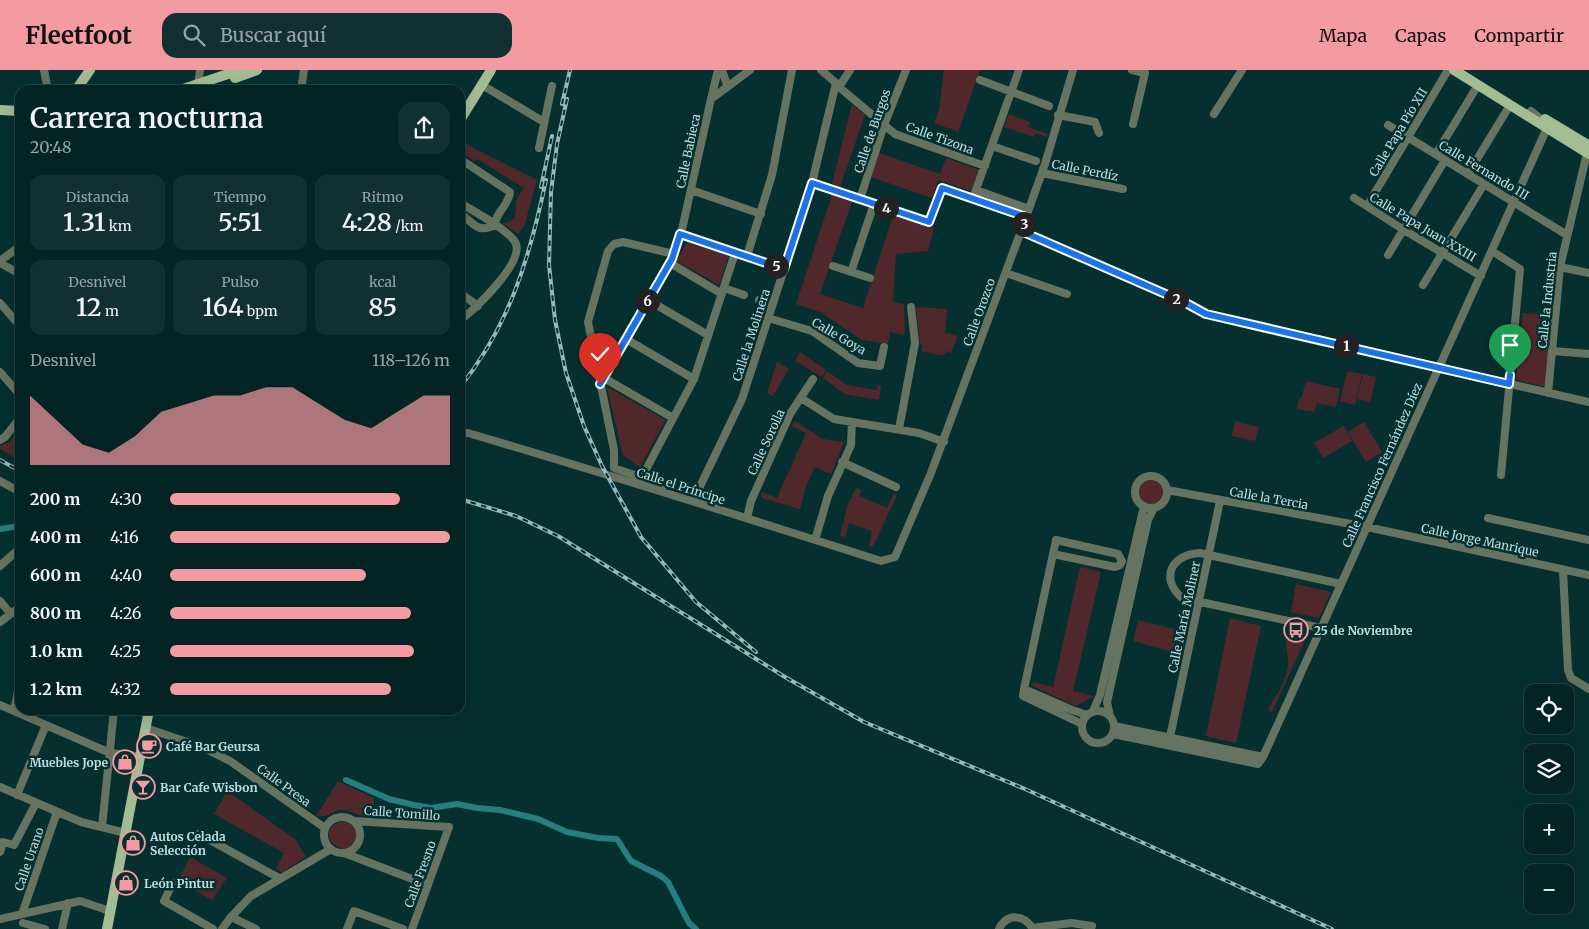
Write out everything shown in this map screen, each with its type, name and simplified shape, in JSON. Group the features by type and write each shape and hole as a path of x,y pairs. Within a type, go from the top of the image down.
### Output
{"main road":[{"path":"80,85 90,70"},
{"path":"88,85 98,70"},
{"path":"205,85 240,70"},
{"path":"207,85 256,70"},
{"path":"465,100 483,70"},
{"path":"465,112 491,70"},
{"path":"1454,70 1547,128 1589,150"},
{"path":"1465,70 1589,150"},
{"path":"0,110 15,110"},
{"path":"0,116 15,116"},
{"path":"107,929 135,756 145,715"},
{"path":"123,832 146,728 146,715"},
{"path":"103,929 109,910"}],"street":[{"path":"44,70 47,85"},
{"path":"200,70 200,85"},
{"path":"302,85 304,70"},
{"path":"711,99 718,70"},
{"path":"722,70 727,85"},
{"name":"Calle Babieca","path":"602,381 674,254 691,190 711,99 727,85 750,70"},
{"path":"746,256 772,175 792,70"},
{"name":"Calle Tizona","path":"821,70 895,134 985,166"},
{"name":"Calle la Molinera","path":"693,501 742,399 812,183 838,85 850,70"},
{"name":"Calle de Burgos","path":"860,200 884,125 906,70"},
{"path":"973,198 1019,70"},
{"name":"Calle Orozco","path":"895,557 944,442 1006,273 1042,173 1073,70"},
{"path":"1132,70 1145,74 1133,124"},
{"path":"1214,114 1242,70"},
{"name":"Calle Papa Pío XII","path":"1367,206 1448,70"},
{"path":"980,80 1048,106"},
{"path":"482,85 544,122"},
{"path":"1436,154 1478,85"},
{"path":"539,148 552,86"},
{"path":"1468,174 1510,105"},
{"path":"1531,111 1544,121 1547,128"},
{"path":"1058,115 1095,122 1099,133"},
{"name":"Calle Fernando III","path":"1388,125 1567,235"},
{"name":"Calle Francisco Fernández Díez","path":"1263,757 1547,128"},
{"path":"992,146 1036,161"},
{"name":"Calle la Industria","path":"1548,393 1560,267 1589,150"},
{"path":"1388,255 1446,160"},
{"path":"465,162 510,192 509,198 495,220 495,225"},
{"name":"Calle Perdíz","path":"1042,173 1123,189"},
{"path":"812,183 929,222 942,188 1027,213"},
{"path":"1423,285 1484,184"},
{"path":"691,190 761,214"},
{"path":"976,190 1027,213"},
{"name":"Calle Papa Juan XXIII","path":"1354,198 1481,276"},
{"path":"851,272 874,204"},
{"path":"465,206 510,236 516,244 516,253 511,266 478,306 465,316"},
{"path":"465,217 480,228 486,230 495,225"},
{"path":"1021,231 1184,302 1206,314 1589,402"},
{"path":"680,234 784,269"},
{"path":"663,492 661,484 614,468 614,450 602,381 588,322 608,250 614,244 623,242 674,254"},
{"path":"15,250 0,262 15,271"},
{"path":"1492,251 1520,269 1501,476"},
{"path":"642,477 694,379 735,253"},
{"path":"670,263 723,291 744,295"},
{"path":"833,266 870,278"},
{"path":"1560,267 1589,273"},
{"path":"1006,273 1067,294"},
{"path":"465,297 478,306"},
{"path":"648,300 708,335"},
{"path":"759,300 772,305"},
{"path":"0,303 15,320"},
{"path":"899,429 915,342 911,307"},
{"name":"Calle Goya","path":"768,318 812,331 858,363 880,366 884,347"},
{"path":"626,339 694,379"},
{"path":"1553,351 1589,354"},
{"path":"0,372 15,389"},
{"name":"Calle Sorolla","path":"747,518 754,493 790,414 813,379"},
{"path":"602,381 673,418"},
{"path":"800,398 834,419 919,432 944,442"},
{"path":"816,540 828,496 851,445 852,422"},
{"path":"0,440 5,438 15,425"},
{"name":"Calle el Príncipe","path":"465,433 693,501 722,512 747,518 881,561 895,557"},
{"path":"842,462 896,487"},
{"path":"1144,506 1100,695 1082,724 1083,734 1090,742 1106,742 1114,730 1106,702 1148,520 1154,508 1164,501 1166,490 1163,482 1155,477 1146,477 1139,482 1135,491 1137,500 1144,506 1154,508"},
{"path":"0,481 15,489"},
{"name":"Calle la Tercia","path":"1166,490 1367,527"},
{"name":"Calle María Moliner","path":"1170,737 1220,501"},
{"path":"1488,518 1589,540"},
{"name":"Calle Jorge Manrique","path":"1367,527 1589,575"},
{"path":"1054,554 1115,567 1120,565 1122,561 1118,554 1056,540 1023,696 1082,724"},
{"path":"0,566 15,552"},
{"path":"1321,628 1182,598 1171,585 1170,575 1172,566 1184,555 1200,553 1341,584"},
{"path":"1564,570 1568,670 1571,678 1589,689"},
{"path":"0,601 11,614"},
{"path":"0,622 15,611"},
{"path":"1024,689 1072,710 1090,713 1102,711 1110,716"},
{"path":"0,705 14,712 15,707"},
{"path":"21,715 110,753 135,756"},
{"path":"102,827 114,715"},
{"path":"17,795 46,725"},
{"path":"132,773 141,736 146,728"},
{"name":"Calle Presa","path":"146,728 202,748 236,765 325,828"},
{"path":"1114,730 1170,737 1263,757 1258,764 1114,730"},
{"path":"0,787 81,822 123,832"},
{"path":"0,852 3,842 14,845 36,803"},
{"name":"Calle Urano","path":"22,926 24,913 57,812"},
{"path":"344,852 356,846 360,834 354,821 348,818 337,818 332,820 325,828 325,840 332,849 428,885"},
{"name":"Calle Tomillo","path":"354,821 449,827"},
{"name":"Calle Fresno","path":"412,929 449,827"},
{"path":"199,834 280,878"},
{"path":"222,929 251,896 332,849"},
{"path":"173,883 164,901 212,929"},
{"path":"0,919 80,901 109,910"},
{"path":"62,929 68,903"},
{"path":"347,929 354,910 403,929"},
{"path":"231,917 256,929"},
{"path":"999,929 1002,923 1015,917 1022,918 1028,922 1033,929 1071,923 1092,926"},
{"path":"22,926 45,929"}],"shaded area":[{"path":"944,70 980,70 958,132 934,123 939,110"},
{"path":"852,104 865,115 840,187 832,184"},
{"path":"1009,114 1030,122 1028,127 1048,134 1047,137 1036,133 1034,137 1004,127"},
{"path":"465,142 537,180 524,227 518,234 502,223 507,223 515,217 517,199 524,188 477,159 475,161 465,155"},
{"path":"879,153 940,174 946,158 979,170 971,191 938,180 932,198 871,177"},
{"path":"832,195 852,202 820,294 863,308 893,216 934,228 928,251 896,254 893,302 904,304 905,335 890,332 888,344 862,340 820,312 796,304"},
{"path":"687,242 729,255 719,285 677,261"},
{"path":"916,307 947,309 945,333 956,335 957,337 951,353 946,351 945,354 937,355 921,351 923,345 920,344"},
{"path":"1523,313 1553,315 1546,387 1516,380"},
{"path":"800,352 826,370 822,377 795,361"},
{"path":"777,362 789,369 773,396 767,393"},
{"path":"827,371 847,385 876,390 878,385 881,386 879,400 845,394 823,378"},
{"path":"1347,371 1362,374 1355,405 1340,401"},
{"path":"1363,374 1376,377 1370,402 1357,399"},
{"path":"1306,381 1340,389 1336,407 1317,403 1314,412 1297,409"},
{"path":"607,387 665,421 640,467 623,455"},
{"path":"795,421 823,439 844,442 831,474 815,467 806,486 800,509 761,498 762,492 777,498 806,433 792,426"},
{"path":"1235,421 1259,427 1255,441 1232,436"},
{"path":"1364,422 1382,452 1366,462 1348,432"},
{"path":"1344,426 1352,441 1323,458 1314,443"},
{"path":"15,435 15,458 0,449 0,446 10,442"},
{"path":"1151,480 1159,484 1163,492 1159,500 1151,504 1143,500 1139,492 1143,484"},
{"path":"856,488 861,490 859,496 887,508 894,493 897,495 873,547 869,546 872,531 849,523 845,537 840,536 847,507"},
{"path":"1080,567 1101,572 1073,691 1094,696 1076,706 1032,686 1033,682 1053,687"},
{"path":"1296,584 1331,592 1319,618 1291,612"},
{"path":"1230,618 1261,626 1236,743 1206,736"},
{"path":"1138,620 1182,631 1177,653 1133,641"},
{"path":"1292,632 1307,636 1272,712 1268,710 1282,685 1287,670 1286,644 1288,636"},
{"path":"338,781 374,798 373,816 338,810 325,816 316,816"},
{"path":"227,791 296,840 306,857 282,872 276,869 284,853 214,814"},
{"path":"340,822 350,824 356,833 354,843 348,848 335,845 330,840 328,834 331,827"},
{"path":"190,857 227,878 212,900 178,881"}],"waterway":[{"path":"0,529 15,527"},
{"path":"346,780 389,799 414,805 431,808 457,804 500,810 538,819 567,832 598,838 617,839 631,861 661,876 668,882 689,923 696,929"}],"railway":[{"path":"562,104 570,70"},
{"path":"567,99 557,144 551,192 549,265 555,320 566,373 584,426 602,466 641,537 696,602 756,652"},
{"path":"541,187 552,136"},
{"path":"465,380 492,339 516,289 533,236 546,180"},
{"path":"0,460 15,468"},
{"path":"465,501 516,516 558,536 785,677 864,722 1025,789 1332,929"}],"place":[{"name":"25 de Noviembre","path":"1296,630"},
{"name":"Café Bar Geursa","path":"149,746"},
{"name":"Muebles Jope","path":"125,762"},
{"name":"Bar Cafe Wisbon","path":"143,787"},
{"name":"Autos Celada Selección","path":"133,843"},
{"name":"León Pintur","path":"126,883"}],"route":[{"path":"600,384 672,259 680,234 784,269 812,183 929,222 942,188 1026,217 1021,231 1184,302 1206,314 1509,384 1510,375"}]}
